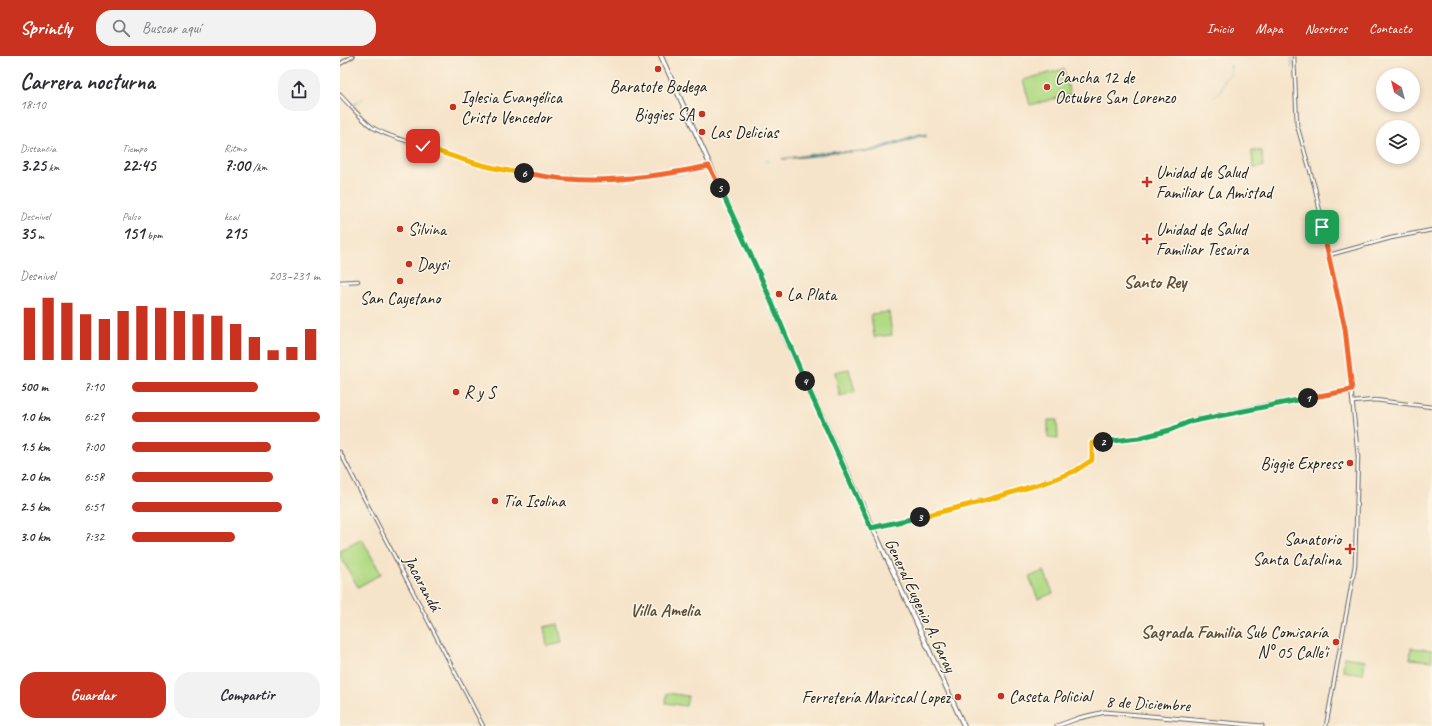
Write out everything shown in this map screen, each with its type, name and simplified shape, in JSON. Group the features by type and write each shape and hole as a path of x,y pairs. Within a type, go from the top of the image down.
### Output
{"main road":[{"name":"General Eugenio A. Garay","path":"660,56 763,282 787,341 871,528 964,726"},
{"name":"8 de Diciembre","path":"1057,726 1079,718 1105,712 1262,726"}],"street":[{"path":"340,64 353,56"},
{"path":"1294,56 1296,121 1315,188 1345,328 1358,457 1354,565 1326,726"},
{"path":"340,95 366,122 378,131 459,159 498,169 567,179 591,180 673,172 709,166"},
{"path":"1329,256 1391,238 1432,230"},
{"path":"340,282 358,281"},
{"path":"871,528 980,502 1068,474 1092,460 1092,443 1139,438 1170,430 1189,422 1262,406 1352,390"},
{"path":"1353,402 1375,400 1432,406"},
{"name":"Jacarandá","path":"340,452 483,726"}],"green space":[{"name":"Cancha 12 de Octubre San Lorenzo","path":"1064,69 1070,95 1030,105 1023,80"},
{"path":"1252,151 1262,151 1263,167 1253,168"},
{"path":"889,312 892,335 874,337 871,314"},
{"path":"849,369 855,392 840,396 835,372"},
{"path":"1048,420 1057,420 1058,439 1048,438"},
{"path":"362,539 381,574 358,587 340,556 340,551"},
{"path":"1044,571 1053,593 1038,599 1029,577"},
{"path":"558,624 562,643 547,646 544,627"},
{"path":"1411,648 1432,650 1432,661 1410,659"},
{"path":"1344,657 1365,660 1363,674 1343,671"},
{"path":"667,693 688,696 686,706 666,703"}],"water":[{"path":"919,134 926,135 926,137 920,136 874,151 856,151 873,150"},
{"path":"833,151 845,152 833,152 814,156 782,159"}],"waterway":[{"path":"1292,56 1292,67"},
{"path":"1214,97 1222,88 1225,79 1231,75 1231,65"},
{"path":"354,105 363,98"},
{"path":"403,142 416,146"},
{"path":"672,175 691,173"},
{"path":"546,178 554,180"}],"place":[{"name":"Baratote Bodega","path":"658,69"},
{"name":"Cancha 12 de Octubre San Lorenzo","path":"1047,87"},
{"name":"Iglesia Evangélica Cristo Vencedor","path":"453,107"},
{"name":"Biggies SA","path":"702,114"},
{"name":"Las Delicias","path":"702,132"},
{"name":"Unidad de Salud Familiar La Amistad","path":"1147,182"},
{"name":"Silvina","path":"400,229"},
{"name":"Unidad de Salud Familiar Tesaira","path":"1147,239"},
{"name":"Daysi","path":"409,264"},
{"name":"San Cayetano","path":"400,281"},
{"name":"La Plata","path":"779,294"},
{"name":"R y S","path":"456,392"},
{"name":"Biggie Express","path":"1350,463"},
{"name":"Tía Isolina","path":"495,501"},
{"name":"Sanatorio Santa Catalina","path":"1350,549"},
{"name":"Sub Comisaría N° 05 Calle'i","path":"1336,642"},
{"name":"Caseta Policial","path":"1001,696"},
{"name":"Ferretería Mariscal Lopez","path":"958,697"}],"district":[{"name":"Santo Rey","path":"1155,282"},
{"name":"Villa Amelia","path":"665,610"},
{"name":"Sagrada Familia","path":"1191,632"}],"route":[{"path":"423,146 459,159 498,169 567,179 591,180 635,176 709,166 763,282 787,341 871,528 980,502 1050,481 1090,463 1093,458 1092,443 1139,438 1170,430 1189,422 1262,406 1352,390 1345,328 1322,227"}]}
